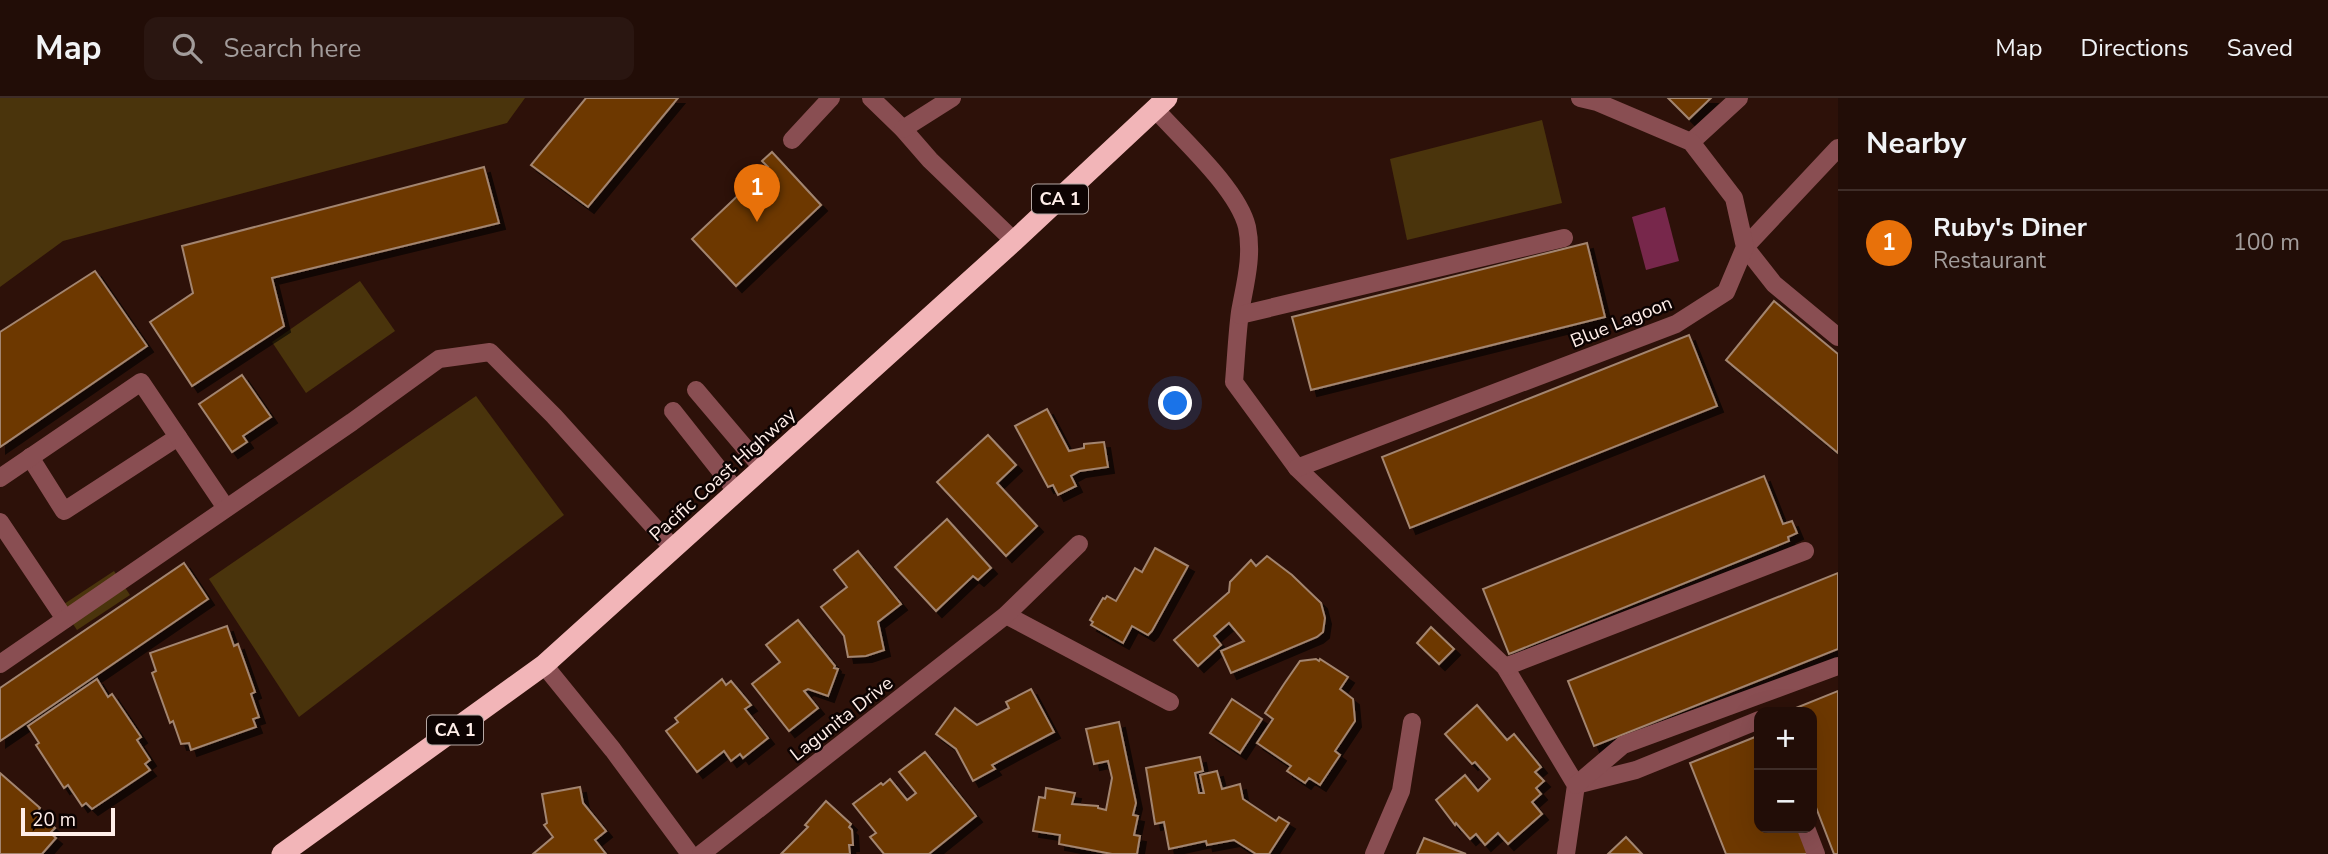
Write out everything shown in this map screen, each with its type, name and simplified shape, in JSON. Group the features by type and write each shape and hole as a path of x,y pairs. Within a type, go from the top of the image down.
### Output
{"highway":[{"name":"Pacific Coast Highway","path":"282,854 544,665 1014,241 1161,104"}],"street":[{"path":"792,140 831,98"},
{"path":"871,98 930,160 1014,241"},
{"path":"903,129 952,98"},
{"path":"1580,98 1691,142 1734,198 1745,247 1774,284 1838,338"},
{"path":"1691,142 1739,98"},
{"path":"1161,104 1224,185 1247,226 1250,257 1240,315 1234,382 1297,468 1504,667 1576,785 1566,854"},
{"path":"1745,247 1838,148"},
{"path":"1240,315 1564,238"},
{"name":"Blue Lagoon","path":"1297,468 1675,324 1726,292 1745,247"},
{"path":"0,664 439,359 490,352 554,416 673,548"},
{"path":"0,478 141,382 226,508"},
{"path":"696,390 763,469"},
{"path":"673,411 737,492"},
{"path":"30,457 64,511 178,437"},
{"path":"0,522 65,619"},
{"name":"Lagunita Drive","path":"701,854 1006,615 1079,544"},
{"path":"1504,667 1805,551"},
{"path":"1006,615 1170,702"},
{"path":"544,665 613,750 690,854"},
{"path":"1576,785 1623,745 1838,666"},
{"path":"1374,854 1401,791 1412,722"},
{"path":"1576,785 1636,770 1754,722"},
{"path":"1808,833 1816,854"}],"shaded area":[{"path":"0,98 525,98 507,123 63,241 0,287"},
{"path":"1542,120 1562,203 1407,240 1390,159"},
{"path":"1665,207 1679,261 1646,270 1632,217"},
{"path":"360,281 395,331 306,393 272,342"},
{"path":"476,396 564,515 299,717 209,579"},
{"path":"114,571 130,595 77,630 61,606"}],"building":[{"path":"586,98 678,98 588,207 531,165"},
{"path":"1668,98 1711,98 1689,119"},
{"path":"772,152 821,205 736,286 692,239 768,167 762,161"},
{"path":"484,167 499,223 272,278 284,326 192,386 150,322 193,293 182,246"},
{"path":"1587,243 1605,317 1311,390 1292,317"},
{"path":"95,271 147,346 0,447 0,332"},
{"path":"1774,301 1838,354 1838,453 1726,360"},
{"path":"1689,335 1717,406 1410,528 1382,457"},
{"path":"242,375 271,417 243,436 247,442 232,452 199,404"},
{"path":"1047,409 1069,451 1084,448 1084,444 1104,442 1108,467 1080,471 1071,476 1076,486 1058,495 1053,485 1048,487 1015,426"},
{"path":"988,435 1016,465 997,483 1037,526 1006,556 937,482"},
{"path":"1764,476 1783,524 1792,521 1797,533 1788,537 1789,541 1509,654 1483,589"},
{"path":"947,519 991,568 978,580 973,576 936,611 895,567"},
{"path":"1155,548 1188,566 1152,631 1148,635 1132,626 1123,643 1091,625 1093,622 1090,620 1103,598 1107,596 1116,601 1135,568 1142,572"},
{"path":"858,551 901,604 878,622 884,650 866,656 848,657 844,636 821,607 847,587 834,570"},
{"path":"1267,556 1321,603 1325,618 1323,632 1317,637 1231,673 1221,651 1244,641 1229,623 1214,636 1221,645 1198,666 1174,640 1229,592 1230,582 1251,560 1256,566"},
{"path":"184,563 208,599 0,741 0,688"},
{"path":"1838,573 1838,649 1594,746 1568,681"},
{"path":"798,620 834,668 838,669 828,696 808,689 804,691 818,708 789,731 752,684 780,662 766,645"},
{"path":"227,626 234,646 238,644 255,692 251,694 259,717 253,719 256,727 191,750 189,743 181,744 173,721 170,723 152,673 156,671 150,653"},
{"path":"1431,627 1454,649 1439,664 1417,643"},
{"path":"1316,659 1348,677 1340,689 1353,699 1355,721 1335,751 1340,755 1320,785 1309,778 1305,783 1287,771 1291,766 1257,743 1273,719 1265,713 1300,661"},
{"path":"97,679 108,697 112,694 141,737 137,740 150,760 145,764 150,770 92,809 86,803 82,806 68,785 64,788 36,745 39,743 28,726"},
{"path":"722,679 726,685 731,681 751,705 745,709 768,738 743,758 740,754 731,761 724,751 697,772 666,731 678,722 675,718"},
{"path":"1031,689 1054,732 992,765 995,769 973,781 956,749 936,734 955,708 977,725 1009,708 1006,702"},
{"path":"1838,691 1838,854 1834,854 1817,810 1817,707 1798,707"},
{"path":"1232,699 1262,719 1240,753 1210,733"},
{"path":"1477,705 1507,740 1514,734 1541,767 1535,772 1544,781 1536,788 1541,794 1532,802 1542,814 1508,844 1498,833 1485,845 1476,834 1470,839 1456,823 1455,825 1436,800 1465,775 1478,791 1490,779 1475,762 1472,764 1445,734"},
{"path":"1119,722 1136,803 1133,815 1138,816 1134,835 1140,836 1137,854 1112,854 1059,844 1060,835 1033,831 1039,797 1045,798 1046,788 1075,793 1072,804 1098,806 1106,810 1112,778 1108,761 1094,764 1086,729"},
{"path":"1754,737 1754,833 1801,833 1809,854 1726,854 1690,763"},
{"path":"925,752 976,816 929,854 884,854 870,837 876,833 853,804 890,779 907,800 916,793 899,772"},
{"path":"1200,757 1203,771 1195,773 1199,793 1204,793 1200,775 1217,771 1222,789 1240,784 1243,799 1276,821 1279,817 1289,823 1269,854 1256,854 1234,840 1207,845 1206,841 1169,849 1164,822 1155,824 1146,768"},
{"path":"0,773 40,808 37,812 55,828 50,833 56,838 42,854 0,854"},
{"path":"580,787 583,803 606,831 595,840 606,854 533,854 553,837 544,825 547,823 542,794"},
{"path":"826,801 851,824 849,827 852,830 853,845 849,845 850,854 781,854 808,827 805,825"},
{"path":"1626,837 1642,854 1608,854"},
{"path":"1424,838 1466,854 1417,854"}],"place":[{"name":"Ruby's Diner","path":"757,222"}]}
